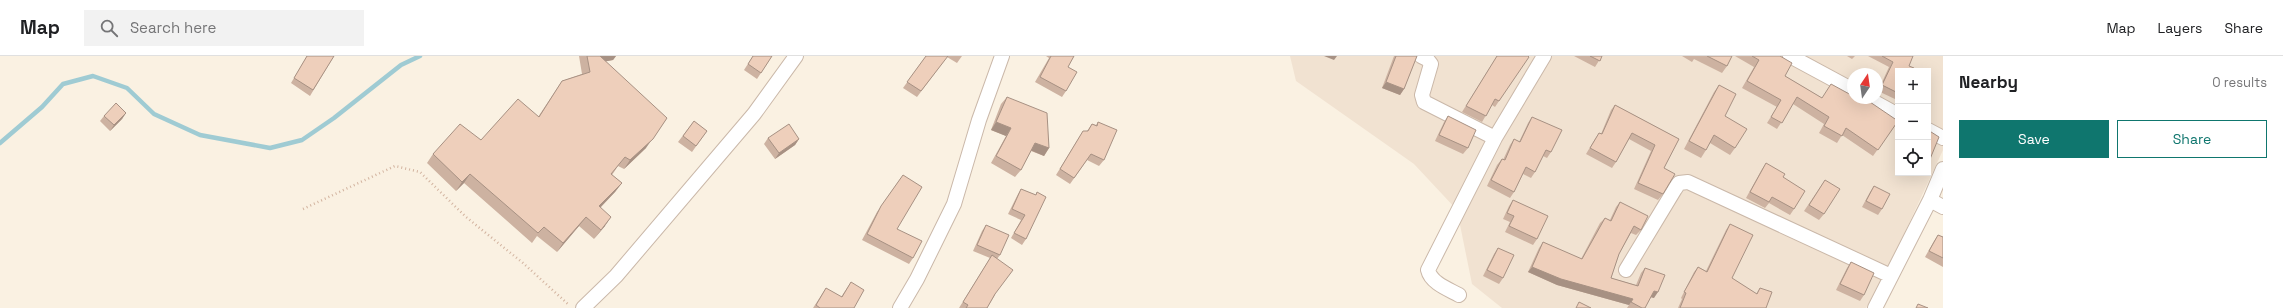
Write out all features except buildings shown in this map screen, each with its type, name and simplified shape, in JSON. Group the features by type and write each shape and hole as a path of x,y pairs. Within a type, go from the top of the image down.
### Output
{"street":[{"path":"583,308 616,276 744,126 796,56"},
{"path":"900,308 917,279 954,204 979,120 1002,56"},
{"path":"1421,56 1427,59 1431,64 1422,95 1424,102 1495,138"},
{"path":"1459,295 1429,276 1428,270 1495,138 1544,56"},
{"path":"1790,56 1847,87"},
{"path":"1878,104 1895,113"},
{"path":"1931,132 1943,138"},
{"path":"1875,308 1930,200 1943,169"},
{"path":"1626,270 1679,183 1688,182 1891,276"},
{"path":"1930,200 1943,207"}],"path":[{"path":"303,209 395,166 420,172 466,217 523,263 572,308"}],"shaded area":[{"path":"1290,56 1943,56 1943,150 1931,176 1931,68 1895,68 1895,176 1931,176 1893,258 1866,308 1502,308 1472,284 1457,210 1414,164 1296,81"}],"waterway":[{"path":"0,143 42,107 63,84 93,76 127,88 154,114 200,135 270,148 302,140 334,118 401,65 420,56"}]}
